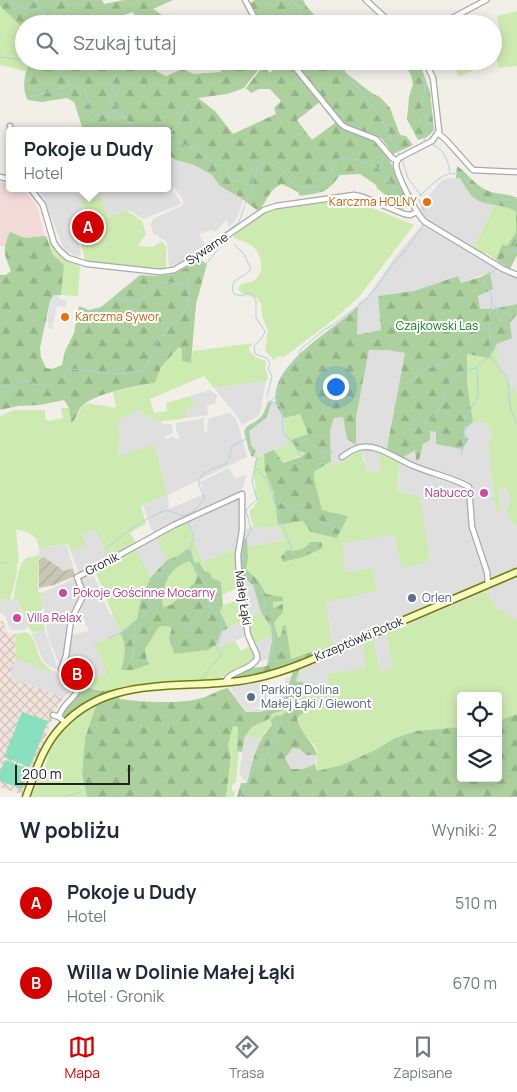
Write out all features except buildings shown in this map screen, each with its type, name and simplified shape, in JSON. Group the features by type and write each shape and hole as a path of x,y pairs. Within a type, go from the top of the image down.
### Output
{"main road":[{"name":"Krzeptówki Potok","path":"26,797 47,746 55,734 87,706 118,692 135,688 225,682 291,668 517,572"}],"street":[{"path":"245,0 253,15"},
{"path":"366,0 382,15"},
{"path":"458,15 486,0"},
{"path":"297,70 345,128 376,138 392,158 397,161 399,174 418,214 431,227 503,269 517,275"},
{"path":"397,161 405,154 432,141 438,133 433,78 429,70"},
{"path":"438,133 447,140 473,170 517,172"},
{"name":"Sywarne","path":"34,192 43,204 51,236 56,247 64,255 77,262 167,272 193,259 264,210 276,206 354,195 404,214 418,214"},
{"path":"342,457 358,448 373,448 414,467 438,473 469,487 472,526 487,572 488,584"},
{"name":"Małej Łąki","path":"225,682 227,678 249,668 257,659 248,634 239,574 238,555 242,530 242,494"},
{"name":"Gronik","path":"66,723 56,716 77,693 78,688 74,681 61,669 66,656 72,620 82,598 78,577 174,525 242,494"}],"shaded area":[{"path":"171,157 194,165 212,175 220,186 250,177 235,221 228,227 227,219 215,232 211,230 199,234 206,246 183,262 169,267 167,242 153,233 151,224 153,219 183,205 183,200 175,188 172,189 181,203 179,205 143,219 129,210 108,217 83,202 79,203 89,216 92,215 101,230 78,238 81,254 78,257 64,250 44,198 39,192 171,192"},
{"path":"460,178 473,197 495,205 473,249 428,222 420,210 422,203 442,180"},
{"path":"0,182 6,183 6,192 24,192 37,206 47,244 0,246"},
{"path":"422,225 505,274 517,277 517,305 495,309 480,309 478,296 493,289 490,272 461,283 457,276 414,291 378,296 381,330 357,335 358,303 367,297 398,253"},
{"path":"54,295 59,295 59,299 67,300 66,307 57,306 52,329 48,328 49,323 47,322 50,301"},
{"path":"517,314 517,394 503,375 497,358 497,344 512,337 510,323"},
{"path":"369,350 405,353 387,448 415,450 416,460 419,460 423,444 430,431 464,436 464,429 473,422 485,422 491,430 492,439 488,440 497,511 501,508 498,487 506,488 511,499 515,525 517,524 517,620 497,608 486,592 392,670 380,672 373,637 363,641 366,668 327,674 329,687 307,692 306,683 296,681 300,668 333,648 326,602 345,573 342,542 395,535 400,462 379,452 380,472 368,471 361,449 334,467 331,461 330,431 334,417 343,417 347,439 356,444 356,417"},
{"path":"266,381 260,413 242,425 214,388"},
{"path":"210,390 217,395 215,404 207,405 208,415 187,418 184,409 195,407 191,396"},
{"path":"272,402 276,404 284,418 287,446 252,458 248,437 249,429 266,418"},
{"path":"137,410 164,424 172,424 173,432 165,436 165,439 174,436 176,439 179,438 176,432 176,423 204,418 204,432 207,432 208,420 210,418 230,413 236,419 239,427 247,457 168,495 169,509 204,494 200,482 229,468 235,479 247,474 241,492 172,523 155,533 152,531 143,505 167,495 155,445 118,456 120,420 122,417 130,415"},
{"path":"240,496 241,529 238,548 202,562 187,521"},
{"path":"278,525 286,540 247,547 247,539 244,538 247,528"},
{"path":"95,530 101,540 107,561 79,574 71,552 85,546 83,534"},
{"path":"155,537 167,560 151,577 135,548"},
{"path":"67,545 73,568 64,571 44,557 39,560 39,548"},
{"path":"44,557 64,571 73,568 75,576 54,585 39,588 39,560"},
{"path":"90,572 93,574 110,615 113,614 120,633 106,638 101,657 106,675 90,679 89,676 73,679 63,668 64,664 68,661 72,635 89,631 78,607 81,602 80,577"},
{"path":"240,575 257,588 262,606 261,612 247,618"},
{"path":"76,578 80,588 80,598 70,615 65,657 60,666 49,640 41,593"},
{"path":"0,598 16,600 29,627 21,630 10,630 5,616 0,613"},
{"path":"245,619 247,635 219,647 216,645 221,632"},
{"path":"0,621 3,621 7,633 15,634 16,659 9,677 63,698 55,712 23,795 0,787"},
{"path":"45,630 57,667 56,669 48,666 43,660 32,634"},
{"path":"272,636 269,659 259,662 253,645"},
{"path":"16,659 50,672 54,671 64,675 65,678 71,680 74,689 63,698 9,677"},
{"path":"287,677 291,678 284,698 274,708 261,712 246,712 230,687 234,685 237,689 237,685 263,681 260,699 263,706 249,708 258,709 270,706 275,702"},
{"path":"245,736 262,739 247,780 244,780 239,773"},
{"path":"293,748 300,749 306,755 317,755 315,764 303,769 291,769 285,758"}],"green space":[{"path":"0,0 102,0 104,4 124,0 173,0 153,9 162,15 134,15 133,12 123,15 15,15 15,20 0,6"},
{"path":"255,0 303,0 315,15 257,15 250,3"},
{"path":"0,6 15,20 15,68 0,65"},
{"path":"517,11 517,66 502,68 501,15"},
{"path":"27,70 155,70 166,76 180,70 194,74 221,72 220,70 258,70 244,88 227,94 198,98 215,111 233,134 276,114 274,108 281,101 270,89 259,89 251,93 246,88 260,70 267,70 270,73 273,70 293,70 320,102 297,120 312,140 335,123 322,105 341,127 367,136 378,143 392,165 409,206 402,209 394,206 395,203 376,185 360,174 340,175 327,189 314,194 300,196 298,192 282,184 274,189 258,211 241,198 220,186 212,175 194,165 171,157 171,127 82,127 74,102 67,98 41,102 28,100 24,80"},
{"path":"300,70 345,70 373,94 380,97 390,108 400,135 406,136 413,145 393,154 382,139 345,124"},
{"path":"408,70 422,70 430,92 434,130 427,137 418,140 407,119 409,97 413,84"},
{"path":"456,70 474,70 459,76"},
{"path":"457,166 486,190 517,198 517,255 510,269 496,260 502,244 507,246 516,232 516,212 506,207 484,203 474,198 460,178 456,178"},
{"path":"100,196 108,217 126,210 142,221 146,234 138,246 153,247 162,241 166,247 166,268 150,270 85,261 80,237 101,230 92,216 89,216 82,205 78,203"},
{"path":"350,199 414,225 359,297 332,321 284,357 278,356 274,360 265,351 268,331 262,316 261,304 257,298 242,294 238,289 241,284 256,279 261,271 261,260 253,247 246,242 234,238 234,233 269,210"},
{"path":"495,205 508,206 516,212 516,232 507,246 502,244 496,260 486,253 483,255 473,249"},
{"path":"10,232 25,238 46,236 53,255 64,265 61,295 54,295 50,301 40,348 41,357 46,368 52,369 62,365 65,351 74,333 79,306 89,310 101,307 140,275 158,276 171,274 184,269 199,259 207,264 196,304 191,363 182,361 182,350 179,347 161,367 155,383 116,391 95,398 81,407 75,420 71,423 69,408 64,400 0,410 0,275 6,275 11,271 5,252"},
{"path":"47,236 60,255 80,266 78,296 61,295 64,265 53,255"},
{"name":"Czajkowski Las","path":"490,272 493,289 478,296 480,309 493,309 517,304 517,314 510,323 512,338 497,344 489,358 467,354 467,383 473,422 464,429 464,436 469,439 462,449 436,444 436,432 430,431 430,440 423,444 419,460 416,461 415,450 402,458 387,448 405,353 369,350 356,417 356,445 347,439 343,417 334,418 330,431 331,461 314,472 322,510 348,516 337,538 311,532 303,521 278,525 274,494 265,472 264,454 274,450 283,463 300,457 306,453 297,450 291,440 308,434 300,414 284,418 277,407 277,389 282,375 305,349 358,306 357,335 381,330 378,296 414,291 458,276 461,283"},
{"path":"254,343 249,347 249,350 255,357 266,361 265,367 268,378 266,381 214,388 204,376 150,399 154,413 167,411 166,403 191,396 195,407 185,409 187,418 160,422 137,410 130,415 122,417 120,420 118,456 155,444 167,495 141,506 146,524 130,533 137,544 107,561 101,540 95,530 83,534 86,546 71,552 68,544 39,548 34,536 16,529 19,563 17,563 17,573 10,600 0,598 0,416 14,410 45,410 45,419 49,421 63,418 61,408 69,408 71,423 87,403 116,408 113,392 155,383 161,367 179,347 191,362 193,351"},
{"path":"497,344 497,358 503,375 517,394 517,524 515,525 506,512 511,499 506,488 498,488 501,508 497,512 488,440 492,439 491,430 485,422 473,422 467,383 467,354 489,357"},
{"path":"268,402 272,402 266,418 249,431 251,445 256,451 251,456 244,432 248,426 261,416"},
{"path":"300,414 308,434 292,440 306,453 283,463 274,450 287,446 284,418"},
{"path":"362,449 362,456 368,471 380,472 379,452 400,462 397,491 420,497 430,561 402,568 394,535 343,543 345,573 372,568 377,591 326,602 333,648 321,653 319,649 291,660 286,625 281,636 278,637 274,623 283,612 283,605 273,608 273,601 266,594 258,580 246,569 247,547 285,540 278,526 253,528 250,510 255,507 254,505 257,502 253,473 256,457 264,454 265,472 274,494 279,525 303,521 342,525 348,516 322,510 314,472 331,461 334,467"},
{"path":"187,521 202,562 238,548 240,587 222,595 221,582 212,578 199,562 195,563 191,551 187,549 178,556 167,560 155,537"},
{"path":"244,538 247,539 248,558 246,569 258,580 266,594 283,597 283,601 273,602 273,608 283,604 283,612 274,623 278,637 281,636 283,626 286,625 291,659 319,649 321,653 280,669 231,679 252,668 267,666 272,641 271,627 261,612 253,585 240,575 241,549"},
{"path":"310,542 321,542 323,548 303,557 283,562 281,557 287,550 300,550"},
{"path":"135,548 151,577 141,598 137,619 120,633 124,639 125,659 150,664 147,660 145,649 159,627 167,626 208,650 216,645 219,647 235,641 241,651 250,646 255,654 255,659 241,669 225,676 208,680 115,688 101,691 89,687 83,689 82,692 76,681 106,675 101,657 94,645 120,632 95,571"},
{"path":"187,549 191,551 195,563 199,562 205,571 210,573 212,578 221,582 223,605 220,611 228,628 221,632 216,645 208,650 174,654 169,638 172,628 167,626 159,627 145,649 147,660 150,664 132,670 121,670 125,651 124,641 120,633 137,619 141,598 151,577 167,560 178,556","holes":["190,561 197,575 195,582 171,605 163,607 165,586 175,569"]},
{"path":"39,554 38,592 41,593 43,608 41,610 45,630 32,633 17,600 13,601 21,565 27,558"},
{"path":"191,561 197,575 195,582 171,606 163,607 163,592 169,576 175,568"},
{"path":"486,592 497,608 517,620 517,714 502,720 502,692 457,692 457,727 416,731 395,738 377,749 342,765 317,771 316,748 300,728 297,718 285,713 264,732 262,739 245,736 252,727 269,719 272,714 284,710 307,689 307,692 329,687 327,674 365,668 363,641 373,637 380,671 392,669 387,633"},
{"path":"242,599 245,619 228,628 220,610 223,605"},
{"path":"261,612 270,624 272,636 253,645 247,618"},
{"path":"26,632 33,640 43,663 54,671 50,672 16,659 15,634"},
{"path":"300,668 296,681 306,683 307,689 284,710 272,714 269,719 252,727 245,736 242,752 237,751 238,727 233,726 228,745 231,757 226,797 87,797 82,775 85,738 97,703 118,696 120,699 149,702 190,701 228,688 245,711 259,711 276,707 280,703 294,670"},
{"path":"86,687 101,691 118,688 90,701 67,717 63,716 62,713"},
{"path":"97,703 85,738 82,775 87,797 30,797 45,768 49,752 60,734 83,711"},
{"path":"302,708 305,711 297,718 317,755 306,755 300,749 293,748 285,758 291,769 303,769 315,764 317,771 342,765 377,749 395,738 416,731 457,727 457,782 502,782 502,720 517,714 517,797 237,797 241,783 247,783 259,744 272,725 271,719 277,715 281,716 289,709"},
{"path":"22,712 48,721 30,767 4,757"},
{"path":"233,725 238,727 237,751 239,751 236,782 232,785 232,790 235,793 234,797 226,797 231,757 228,745"},
{"path":"5,760 29,769 22,789 0,781 0,773"}],"waterway":[{"path":"7,0 14,5 29,10 38,8"},
{"path":"34,0 39,4 38,8 45,15"},
{"path":"51,15 59,0"},
{"path":"293,0 304,15"},
{"path":"0,57 15,59"},
{"path":"63,70 69,85 84,89 93,113 96,116 114,111 119,117 126,118 130,127"},
{"path":"343,70 364,95 383,122 399,154"},
{"path":"417,70 423,77 425,89 421,108 429,125 424,141"},
{"path":"116,71 110,103 120,108 125,117"},
{"path":"31,97 68,86"},
{"path":"171,130 178,127 187,106"},
{"path":"171,142 183,144 201,153 215,165 227,167 230,181 242,180 257,168"},
{"path":"429,144 434,145 441,151 446,158 450,172"},
{"path":"379,170 386,153"},
{"path":"223,236 223,234 239,222 258,167 265,164 271,164 280,168 297,187 305,188 323,182 331,173 337,159 355,159 381,170 391,183 398,199 410,201"},
{"path":"402,159 408,178 421,195"},
{"path":"414,200 445,175 452,174 459,175 466,180 483,197 510,200 517,203"},
{"path":"418,198 425,212"},
{"path":"271,401 277,395 283,374 297,360 301,349 362,303 373,292 423,226"},
{"path":"0,402 19,380 25,380 42,386 53,385 67,372 74,369 111,374 142,371 161,336 187,307 189,297 187,279 204,266 223,243 223,240"},
{"path":"517,240 512,249 513,253 517,250"},
{"path":"234,244 244,254 251,269 234,282 232,289 234,294 242,296 248,293 252,294 256,300 256,318 265,331 254,347 255,354 267,358 270,363 268,368 272,377 267,396"},
{"path":"500,264 505,257 512,253"},
{"path":"461,455 465,438 465,418 478,397 477,367 490,356 490,311 492,300 491,294 484,285 485,279 496,269"},
{"path":"95,311 116,298 133,302 148,296 155,288 165,282 186,285"},
{"path":"494,305 510,331"},
{"path":"497,308 511,316"},
{"path":"408,383 427,368 441,364 459,352 472,335 481,330 490,329"},
{"path":"490,356 508,379 510,408 516,423"},
{"path":"402,434 433,417 440,408 452,380 460,373 477,367"},
{"path":"0,387 11,387"},
{"path":"269,400 267,411 245,432 249,450 257,458 252,481 257,499 246,510 251,529 242,551 242,564 245,572 262,593 264,610 273,630 273,649 269,663"},
{"path":"271,401 279,405 282,410 283,434 293,442 302,457"},
{"path":"106,548 135,526 159,513 167,510 183,516 194,511 204,500 199,483 200,478 206,472 227,462 230,458 232,446 246,439"},
{"path":"293,442 307,439 322,451 333,452"},
{"path":"255,467 266,479 271,490 294,554"},
{"path":"273,498 284,505 343,530"},
{"path":"184,632 209,605 212,594 195,568 190,548 194,536 188,522 196,518 194,511"},
{"path":"108,638 133,626 139,620 153,599 163,570 184,555 189,549"},
{"path":"0,563 6,563"},
{"path":"201,679 221,655 217,648 221,634 222,618 209,606"},
{"path":"132,661 135,624"},
{"path":"265,704 266,688"},
{"path":"240,797 255,765 267,756 278,729 277,723 269,714"},
{"path":"64,797 81,792"}],"place":[{"name":"Karczma HOLNY","path":"427,202"},
{"name":"Pokoje u Dudy","path":"88,227"},
{"name":"Karczma Sywor","path":"65,317"},
{"name":"Nabucco","path":"484,493"},
{"name":"Pokoje Gościnne Mocarny","path":"63,593"},
{"name":"Orlen","path":"412,598"},
{"name":"Villa Relax","path":"17,618"},
{"name":"Willa w Dolinie Małej Łąki","path":"77,674"},
{"name":"Parking Dolina Małej Łąki / Giewont","path":"251,697"}]}
